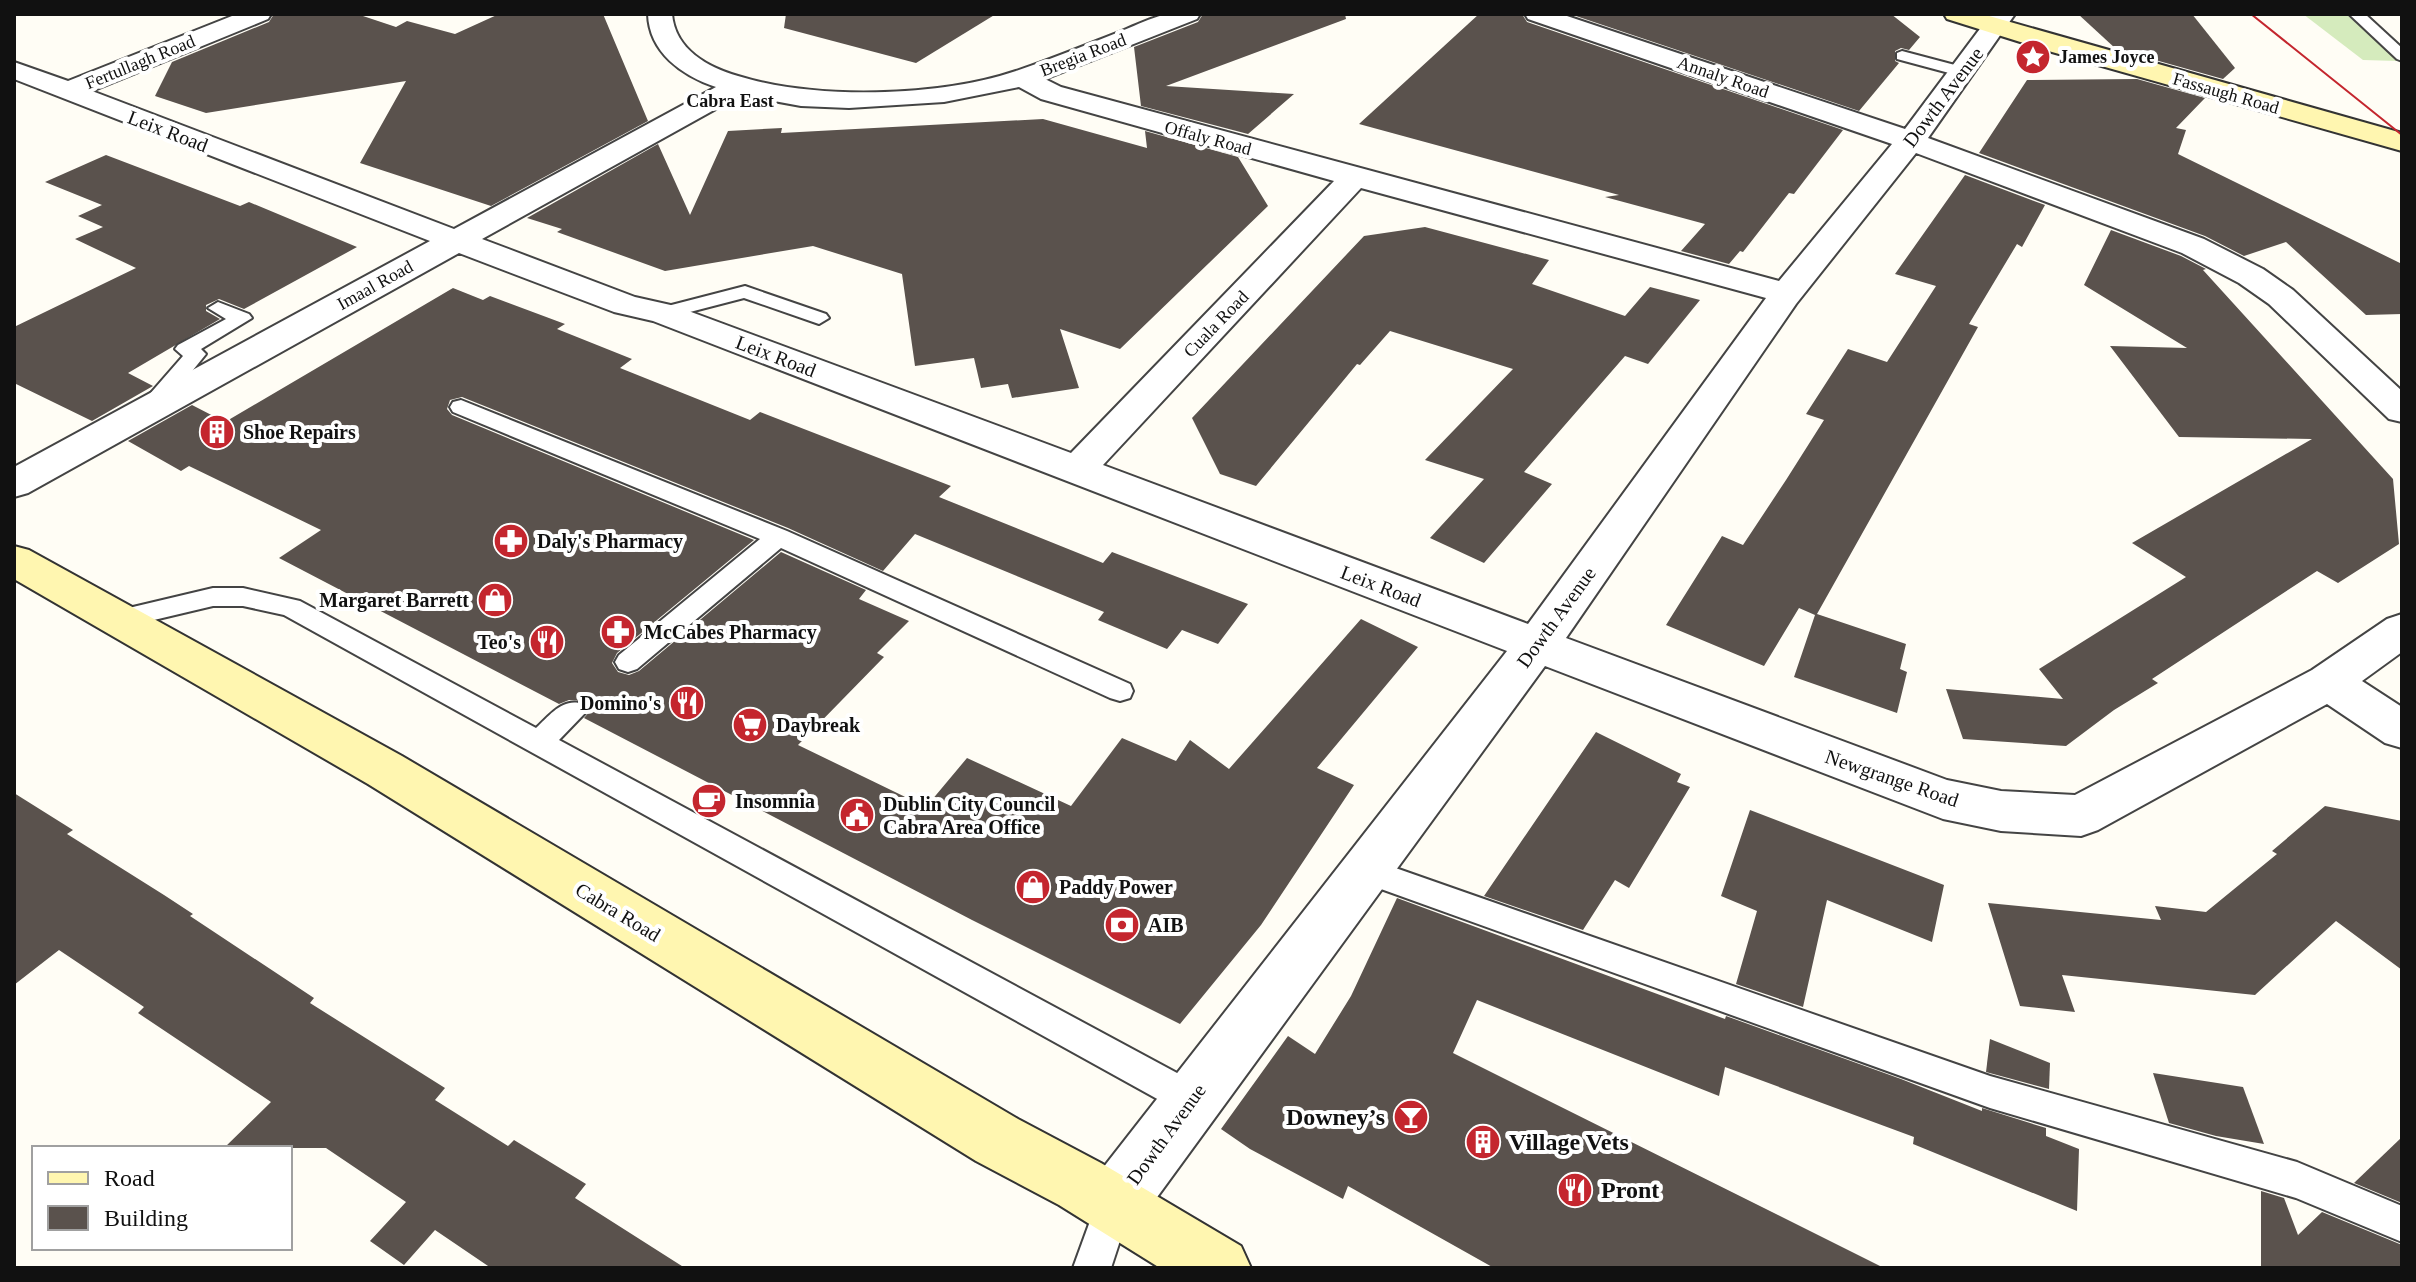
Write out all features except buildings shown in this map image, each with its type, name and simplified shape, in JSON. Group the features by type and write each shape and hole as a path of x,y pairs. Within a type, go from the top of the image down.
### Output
{"main road":[{"name":"Fassaugh Road","path":"1956,14 1999,20 2402,142"},
{"name":"Cabra Road","path":"14,560 385,770 997,1140 1114,1204 1219,1268"}],"street":[{"name":"Fertullagh Road","path":"65,92 259,14"},
{"path":"660,14 662,35 673,50 700,71 735,87 803,97 898,97 956,93 1023,78"},
{"name":"Bregia Road","path":"1023,78 1188,14"},
{"name":"Annaly Road","path":"1537,14 1909,142"},
{"name":"Dowth Avenue","path":"1114,1204 1536,645 1787,293 1964,72 1999,20"},
{"name":"Leix Road","path":"14,70 626,305 663,313 1536,645"},
{"name":"Offaly Road","path":"1023,78 1051,93 1354,178 1787,293"},
{"name":"Imaal Road","path":"14,484 735,87"},
{"path":"1909,142 2179,241 2251,276 2281,297 2402,411"},
{"name":"Cuala Road","path":"1077,470 1354,178"},
{"name":"Newgrange Road","path":"1536,645 1943,799 2001,811 2081,816 2328,682 2402,630"},
{"path":"2328,682 2402,730"}],"lane":[{"path":"2356,14 2402,56"},
{"path":"1902,56 1964,72"},
{"path":"663,313 745,292 819,318"},
{"path":"148,410 196,354 185,349 242,318 218,308"},
{"path":"461,407 778,537 1120,691"},
{"path":"628,662 778,537"},
{"path":"116,620 213,597 243,597 291,607 1191,1099"},
{"path":"539,742 573,711"},
{"path":"1367,871 1990,1092 2297,1180 2402,1224"},
{"path":"1092,1268 1114,1204"}],"green space":[{"path":"2303,14 2346,14 2398,61 2363,60"}],"tram line":[{"path":"2251,14 2402,135"}],"place":[{"name":"James Joyce","path":"2033,57"},
{"name":"Shoe Repairs","path":"217,432"},
{"name":"Daly's Pharmacy","path":"511,541"},
{"name":"Margaret Barrett","path":"495,600"},
{"name":"McCabes Pharmacy","path":"618,632"},
{"name":"Teo's","path":"547,642"},
{"name":"Domino's","path":"687,703"},
{"name":"Daybreak","path":"750,725"},
{"name":"Insomnia","path":"709,801"},
{"name":"Dublin City Council Cabra Area Office","path":"857,815"},
{"name":"Paddy Power","path":"1033,887"},
{"name":"AIB","path":"1122,925"},
{"name":"Downey’s","path":"1411,1117"},
{"name":"Village Vets","path":"1483,1142"},
{"name":"Pront","path":"1575,1190"}],"district":[{"name":"Cabra East","path":"730,101"}]}
